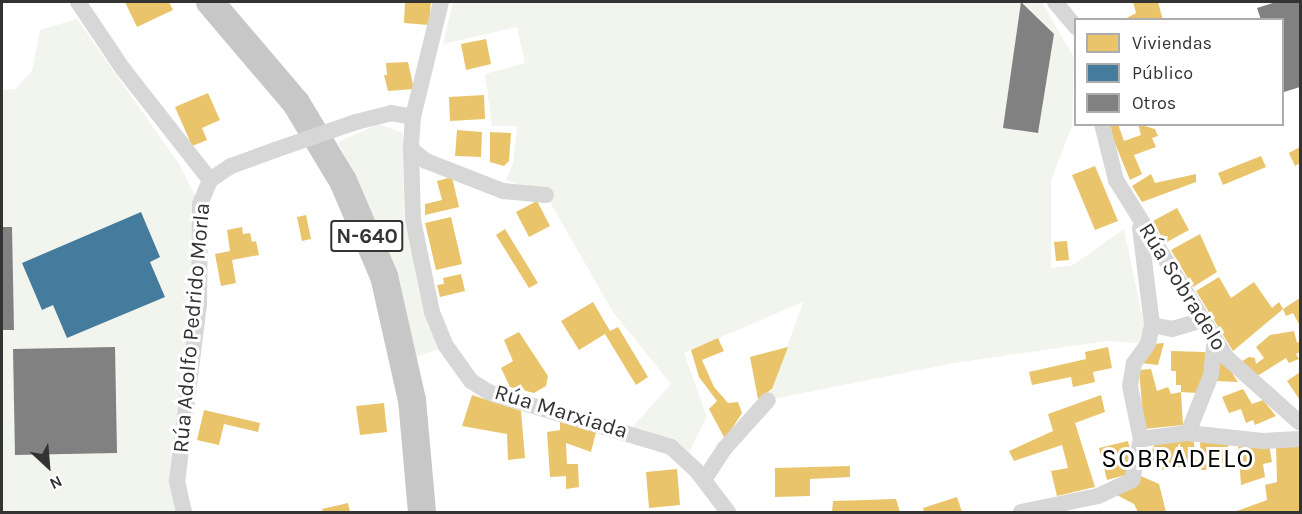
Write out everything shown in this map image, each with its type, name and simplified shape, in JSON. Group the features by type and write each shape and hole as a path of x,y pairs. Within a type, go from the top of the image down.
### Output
{"highway":[{"name":"N-640","path":"210,2 296,103 343,181 384,276 412,400 422,513"}],"street":[{"path":"78,2 123,69 210,180"},
{"name":"Rúa Marxiada","path":"441,2 413,117 411,148 413,220 432,312 446,346 471,381 490,393 671,447 704,480 728,513"},
{"path":"1055,2 1074,25"},
{"name":"Rúa Adolfo Pedrido Morla","path":"184,513 177,481 199,305 200,204 210,180 231,166 356,122 391,113 413,117"},
{"name":"Rúa Sobradelo","path":"1102,126 1116,180 1226,357 1300,423"},
{"path":"411,148 426,161 503,191 546,195"},
{"path":"1021,513 1098,496 1132,480 1141,439 1131,386 1134,363 1148,344 1152,326 1138,217"},
{"path":"1152,326 1172,329 1203,321"},
{"path":"1188,433 1211,375 1215,339"},
{"path":"704,480 725,448 768,400"},
{"path":"1141,439 1188,433 1263,441 1300,439"}],"shaded area":[{"path":"453,2 1042,2 1074,58 1072,126 1051,181 1051,268 1073,265 1124,229 1148,344 1107,341 954,363 768,400 803,302 684,353 707,417 685,460 628,432 671,384 613,312 546,195 506,180 513,163 517,126 492,126 485,74 525,63 517,27 443,44"},
{"path":"77,19 179,164 195,195 200,336 186,480 190,512 2,512 2,90 15,89 32,71 40,30"},
{"path":"379,124 403,133 404,223 446,346 416,357 367,204 338,142"}],"building: Viviendas":[{"path":"125,2 169,2 173,10 137,27"},
{"path":"405,2 431,2 429,25 404,23"},
{"path":"1133,2 1158,2 1162,18 1127,18 1136,13"},
{"path":"486,39 491,64 466,70 461,44"},
{"path":"408,62 414,89 388,91 384,75 387,75 386,63"},
{"path":"208,93 220,120 202,128 207,140 192,146 175,107"},
{"path":"484,95 485,119 450,121 449,97"},
{"path":"1108,126 1119,126 1124,141 1141,135 1139,126 1155,129 1158,136 1152,138 1156,147 1134,155 1142,174 1130,180"},
{"path":"457,130 482,132 481,157 455,156"},
{"path":"490,132 511,133 509,161 504,166 490,162"},
{"path":"1300,147 1300,163 1295,166 1289,153"},
{"path":"1261,156 1266,167 1223,185 1218,173"},
{"path":"1095,166 1118,221 1095,230 1072,175"},
{"path":"1151,174 1155,183 1196,174 1196,182 1142,202 1132,186"},
{"path":"452,177 459,207 425,215 425,204 442,200 437,181"},
{"path":"537,201 550,226 529,237 516,212"},
{"path":"1177,208 1189,230 1165,243 1153,221"},
{"path":"306,215 311,239 302,241 297,217"},
{"path":"451,217 462,264 436,270 425,223"},
{"path":"242,227 243,234 250,233 252,242 256,241 259,255 232,260 236,283 221,286 215,254 230,251 227,230"},
{"path":"505,229 538,283 529,288 496,235"},
{"path":"1200,234 1217,272 1193,287 1171,250"},
{"path":"1067,241 1069,260 1056,261 1054,242"},
{"path":"461,274 465,291 440,297 437,285 444,284 443,278"},
{"path":"1219,277 1231,298 1254,282 1272,308 1279,302 1283,309 1233,351 1196,291"},
{"path":"1300,298 1300,326 1293,313 1286,316 1283,309"},
{"path":"593,302 610,331 618,327 648,377 636,385 605,334 579,350 561,321"},
{"path":"1294,331 1297,343 1300,341 1300,352 1296,354 1299,359 1289,363 1286,358 1254,378 1239,363 1249,357 1255,358 1256,364 1264,358 1256,347 1270,335"},
{"path":"519,332 548,376 546,386 534,393 510,387 501,368 513,361 504,340"},
{"path":"718,338 724,351 702,360 714,387 728,403 738,402 742,413 725,439 709,409 717,401 699,377 691,350"},
{"path":"1164,343 1158,365 1141,363 1153,344"},
{"path":"788,347 772,389 758,399 750,357"},
{"path":"1108,347 1112,368 1093,372 1095,382 1073,387 1071,377 1032,385 1029,372 1086,359 1085,352"},
{"path":"1171,351 1205,352 1205,378 1197,393 1181,392 1181,385 1176,385 1176,371 1171,371"},
{"path":"1220,354 1238,382 1215,381"},
{"path":"1151,369 1157,391 1168,387 1171,394 1181,392 1183,425 1144,429 1139,370"},
{"path":"1300,372 1300,400 1287,381"},
{"path":"1243,389 1252,404 1263,400 1276,416 1255,425 1253,420 1246,423 1241,409 1229,413 1222,397"},
{"path":"472,395 521,411 525,458 508,460 507,434 462,426"},
{"path":"1101,395 1105,412 1075,423 1095,487 1057,496 1051,471 1068,468 1062,445 1014,461 1009,451 1053,431 1048,414"},
{"path":"384,403 387,432 360,435 356,406"},
{"path":"204,410 260,423 258,432 224,424 219,445 197,440"},
{"path":"560,422 596,432 591,452 566,443 567,464 578,464 579,487 566,489 566,476 550,477 547,432 560,430"},
{"path":"1193,437 1197,464 1161,470 1148,461 1155,443"},
{"path":"1228,440 1229,469 1201,470 1200,441"},
{"path":"1128,441 1132,458 1125,475 1107,480 1099,448"},
{"path":"1238,443 1269,444 1272,462 1263,464 1265,477 1241,485"},
{"path":"1300,445 1300,512 1234,512 1267,500 1265,485 1277,482 1276,446"},
{"path":"850,466 850,477 810,479 810,496 775,497 775,468"},
{"path":"677,469 680,505 649,508 646,472"},
{"path":"1141,476 1159,484 1166,512 1138,512 1134,504 1115,494"},
{"path":"957,497 962,512 924,512 923,508"},
{"path":"896,499 900,512 832,512 833,501"},
{"path":"348,503 350,512 323,512 322,509"}],"building: Público":[{"path":"141,212 160,257 150,262 165,297 67,338 53,305 42,310 22,263"}],"building: Otros":[{"path":"1021,2 1054,34 1038,133 1003,128"},
{"path":"1276,2 1300,2 1300,87 1284,92 1284,18 1260,18 1257,8"},
{"path":"2,227 12,227 14,330 2,330"},
{"path":"115,347 117,453 15,455 13,349"}],"district":[{"name":"SOBRADELO","path":"1178,459"}]}
